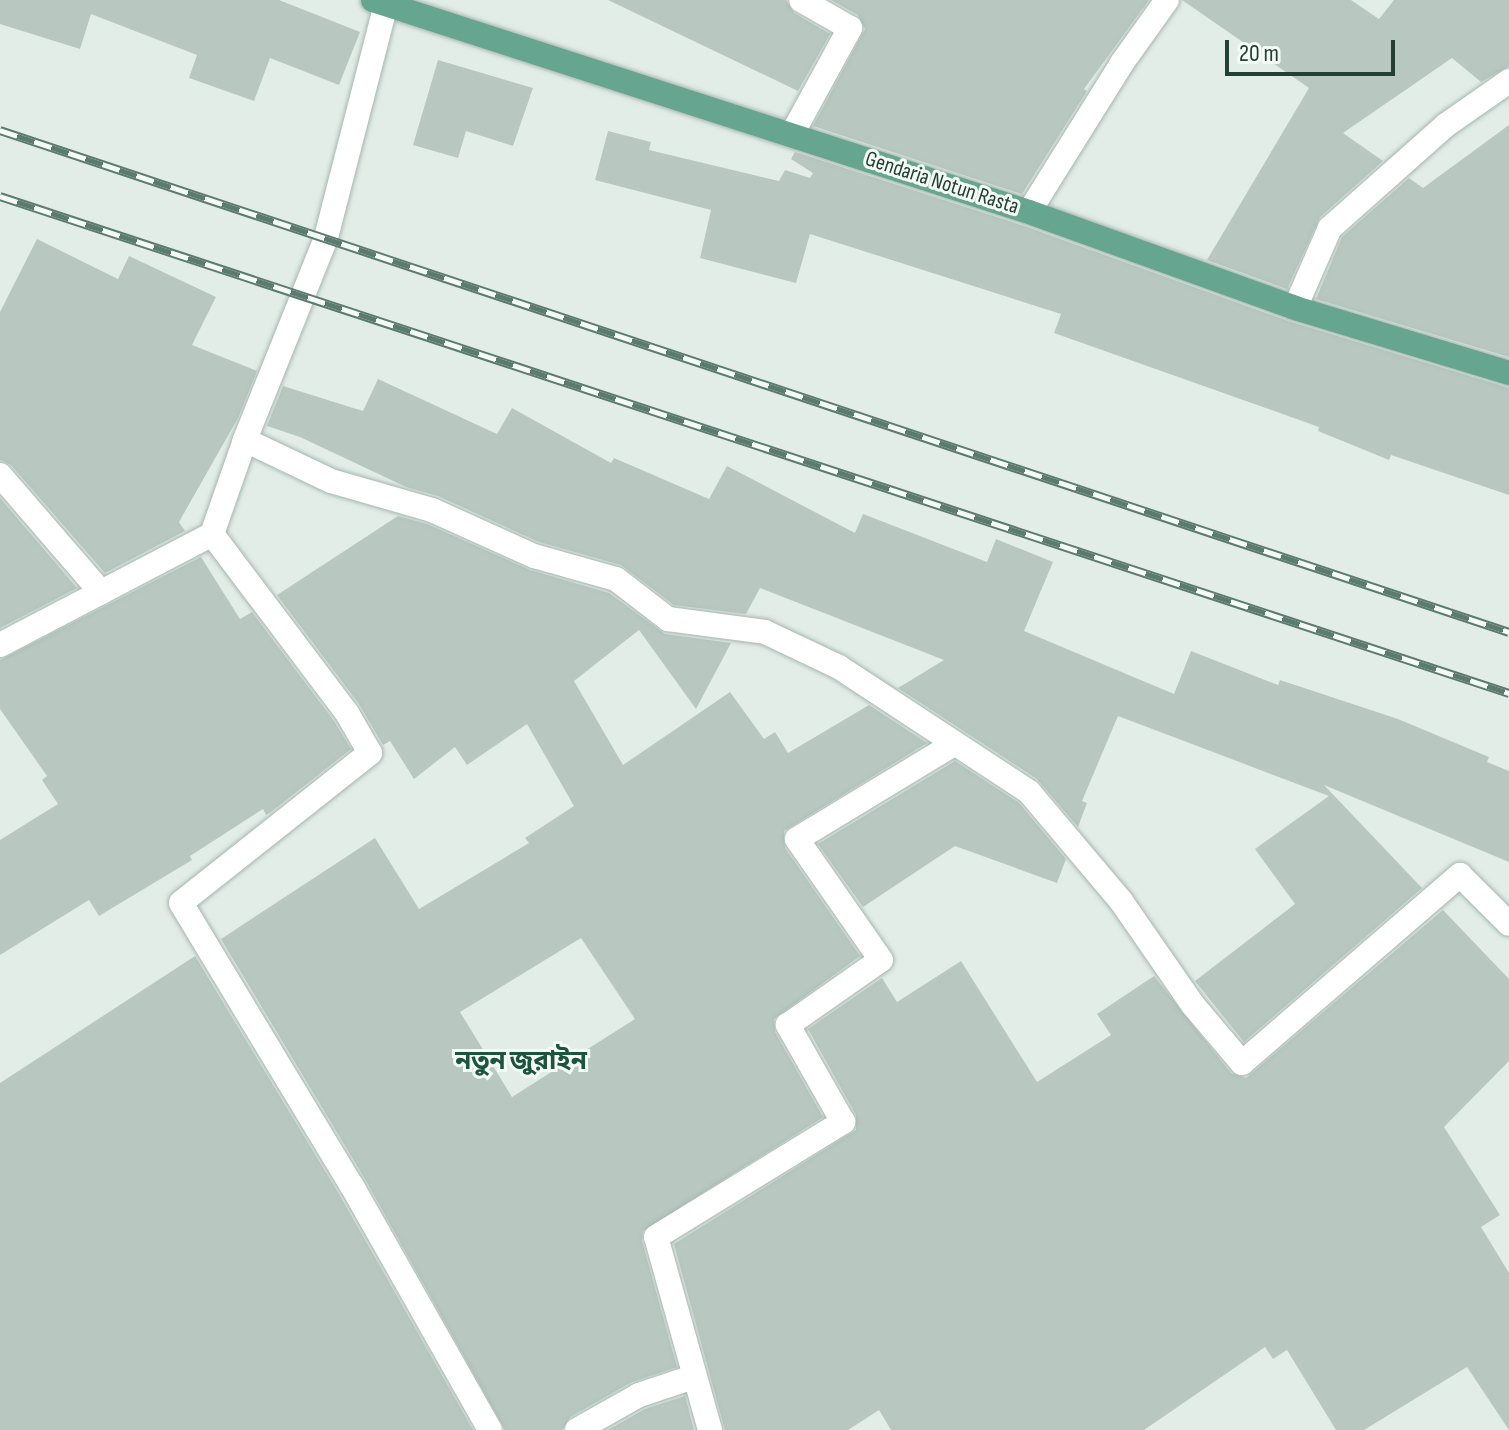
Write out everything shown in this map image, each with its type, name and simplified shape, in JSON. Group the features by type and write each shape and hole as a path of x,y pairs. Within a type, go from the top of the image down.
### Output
{"main road":[{"name":"Gendaria Notun Rasta","path":"379,2 1029,212 1295,308 1509,373"}],"street":[{"path":"792,134 850,28 801,0"},
{"path":"1029,212 1122,63 1167,0"},
{"path":"0,645 212,534 245,440 326,238 379,2"},
{"path":"1295,308 1330,228 1446,125 1509,81"},
{"path":"245,440 331,481 432,510 534,556 616,579 668,619 765,632 839,667 1029,792 1121,901 1193,1005 1242,1063 1460,875 1509,924"},
{"path":"0,475 101,592"},
{"path":"212,534 347,713 370,753 181,903 352,1186 490,1430"},
{"path":"710,1430 656,1237 843,1122 788,1025 881,960 797,839 954,744"},
{"path":"577,1430 639,1395 693,1377"}],"building":[{"path":"0,0 279,0 360,32 339,85 270,58 254,101 189,78 197,55 91,14 80,49 0,24"},
{"path":"608,0 786,0 794,13 830,34 798,91"},
{"path":"831,0 1149,0 1084,89 1087,91 1022,194 813,126 865,29 858,15"},
{"path":"1182,0 1351,0 1379,19 1394,0 1509,0 1509,66 1481,82 1452,58 1343,133 1383,161 1320,217 1287,289 1207,260 1309,88"},
{"path":"438,60 533,88 513,146 466,131 458,158 413,145"},
{"path":"1509,125 1509,357 1316,299 1342,237 1409,178 1423,188"},
{"path":"608,131 651,142 649,150 779,181 785,170 810,178 813,173 791,159 795,152 1024,226 1291,322 1509,388 1509,495 1391,455 1389,460 1318,431 1319,427 1054,333 1061,314 810,234 796,283 700,258 711,210 595,180"},
{"path":"37,239 118,279 129,256 216,297 192,345 257,371 238,418 179,522 185,531 105,573 11,465 0,460 0,312"},
{"path":"378,379 497,434 512,408 611,463 614,458 709,499 727,466 855,533 863,514 987,562 996,539 1053,562 1024,631 1174,694 1191,651 1278,685 1280,680 1398,719 1489,757 1487,762 1509,771 1509,862 1324,785 1422,888 1244,1042 1195,981 1295,904 1255,849 1329,796 1118,716 1082,801 1087,803 1078,827 1037,779 898,688 944,660 760,588 746,614 674,605 621,565 539,542 438,496 406,487 300,437 267,426 283,386 363,411"},
{"path":"0,498 77,588 0,628"},
{"path":"398,516 427,524 530,570 609,593 665,634 731,643 696,709 639,630 574,681 623,765 730,692 764,739 775,732 788,753 869,705 927,743 784,831 785,848 860,956 774,1019 775,1032 823,1117 643,1231 642,1241 677,1367 632,1382 570,1417 562,1430 505,1430 365,1179 221,939 375,838 419,909 529,843 525,838 574,806 527,724 467,765 455,747 414,779 390,741 383,745 359,704 277,595","holes":["581,938 635,1019 512,1097 460,1012"]},
{"path":"201,557 240,619 252,612 334,721 351,749 271,812 266,815 263,809 190,856 192,860 99,916 89,900 0,955 0,840 58,804 42,780 47,776 0,709 0,660"},
{"path":"955,761 1019,803 1066,859 1057,883 955,846 863,907 818,844"},
{"path":"1443,910 1509,979 1509,1061 1444,1127 1500,1215 1481,1227 1509,1273 1509,1430 1467,1367 1364,1430 1336,1430 1287,1350 1273,1359 1265,1347 1144,1430 891,1430 879,1410 848,1430 725,1430 674,1244 856,1130 856,1115 808,1029 882,978 897,1002 961,961 1037,1082 1111,1035 1097,1014 1154,976 1231,1073 1246,1078"},
{"path":"195,956 339,1194 473,1430 0,1430 0,1083"},
{"path":"685,1396 694,1430 608,1430 645,1409"}],"railway":[{"path":"0,130 1509,632"},
{"path":"0,196 1509,693"}],"district":[{"name":"নতুন জুরাইন","path":"521,1062"}]}
